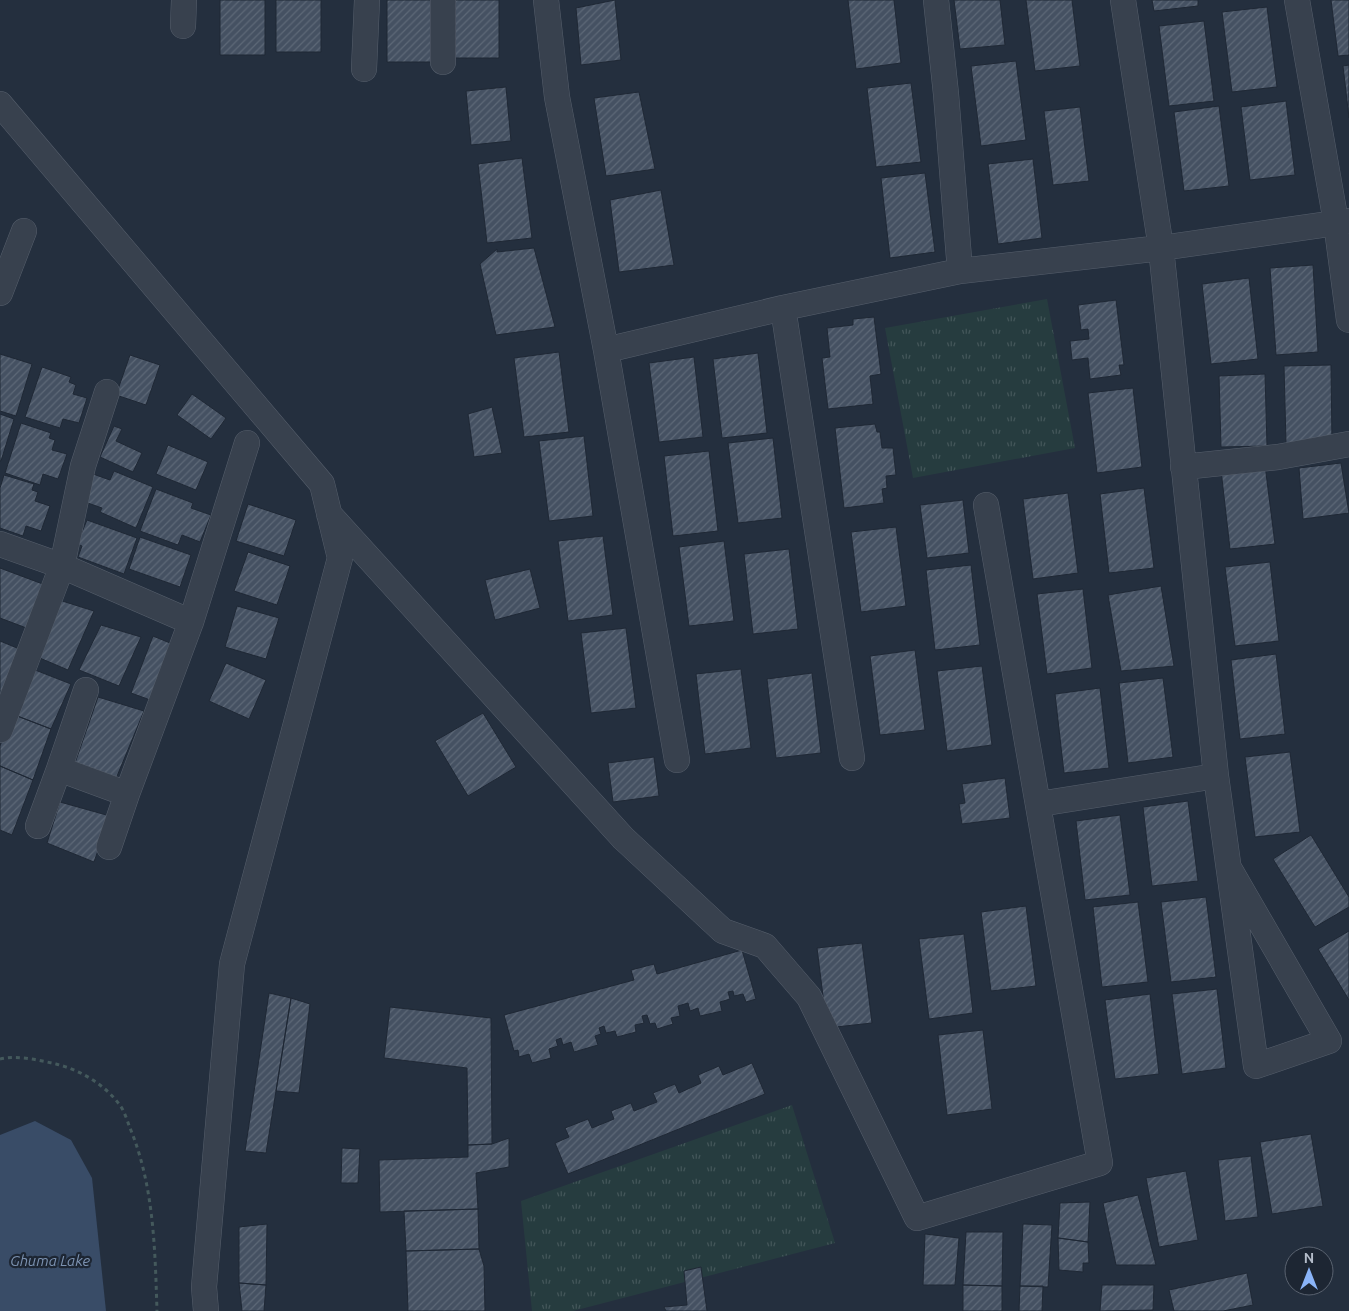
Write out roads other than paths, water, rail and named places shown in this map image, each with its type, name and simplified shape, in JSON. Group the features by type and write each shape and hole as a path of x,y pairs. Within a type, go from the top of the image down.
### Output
{"street":[{"path":"183,26 184,0"},
{"path":"364,69 367,0"},
{"path":"443,0 443,62"},
{"path":"546,0 556,97 606,350 677,760"},
{"path":"936,0 946,94 960,271"},
{"path":"1122,0 1161,248 1216,776 1228,868 1256,1066 1330,1041 1228,868"},
{"path":"1297,0 1343,222 1349,320"},
{"path":"0,104 322,484 340,558 232,964 204,1287 206,1311"},
{"path":"606,350 783,308 960,271 1161,248 1343,222"},
{"path":"0,293 24,231"},
{"path":"783,308 852,758"},
{"path":"0,730 62,566 83,466 107,392"},
{"path":"109,848 191,622 247,443"},
{"path":"1183,467 1278,457 1349,444"},
{"path":"329,514 623,838 723,931 765,946 809,997 917,1218 1100,1163 986,505"},
{"path":"0,544 62,566 191,622"},
{"path":"38,826 86,690"},
{"path":"59,769 127,794"},
{"path":"1039,804 1216,776"}],"water":[{"name":"Ghuma Lake","path":"35,1121 71,1140 92,1178 106,1311 0,1311 0,1135"}]}
